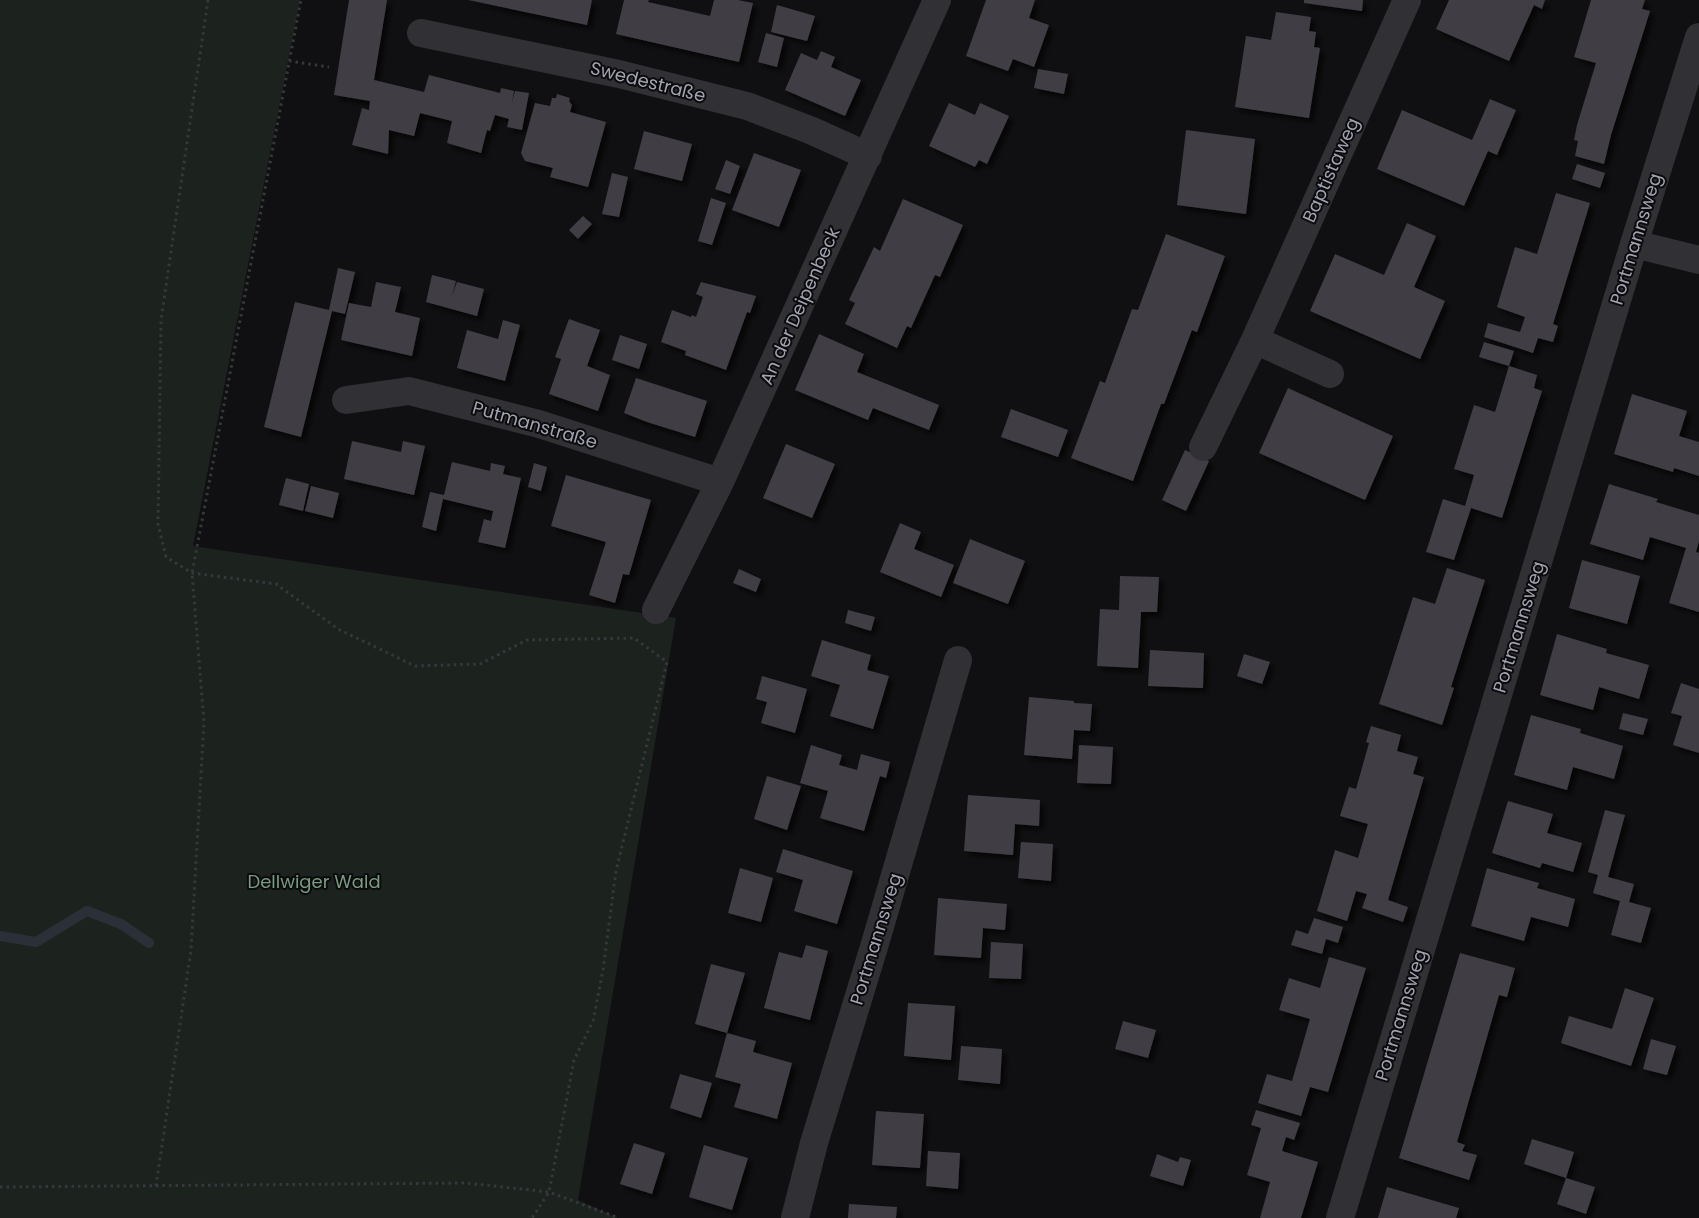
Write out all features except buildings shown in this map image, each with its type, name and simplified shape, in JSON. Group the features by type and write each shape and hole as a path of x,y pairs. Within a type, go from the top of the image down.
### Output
{"street":[{"name":"An der Deipenbeck","path":"656,610 720,482 937,0"},
{"name":"Baptistaweg","path":"1203,447 1255,340 1407,0"},
{"name":"Swedestraße","path":"421,33 619,74 747,106 810,130 868,156"},
{"name":"Portmannsweg","path":"1340,1218 1634,244 1699,37"},
{"path":"1634,244 1699,260"},
{"path":"1255,340 1330,374"},
{"name":"Putmanstraße","path":"346,400 409,391 540,424 720,482"},
{"name":"Portmannsweg","path":"795,1218 814,1143 958,660"}],"path":[{"path":"208,0 161,320 158,524 166,557 192,572 276,584 338,629 415,666 480,664 527,640 634,638 667,662 616,871 604,970 593,1021 574,1060 549,1192 532,1218"},
{"path":"156,1186 191,950 204,722 192,572 301,0"},
{"path":"289,61 328,67"},
{"path":"0,1187 466,1184 549,1192 619,1218"}],"green space":[{"name":"Dellwiger Wald","path":"0,0 300,0 193,546 676,618 578,1200 618,1218 0,1218"}],"waterway":[{"path":"0,936 36,942 87,911 121,924 149,943"}]}
